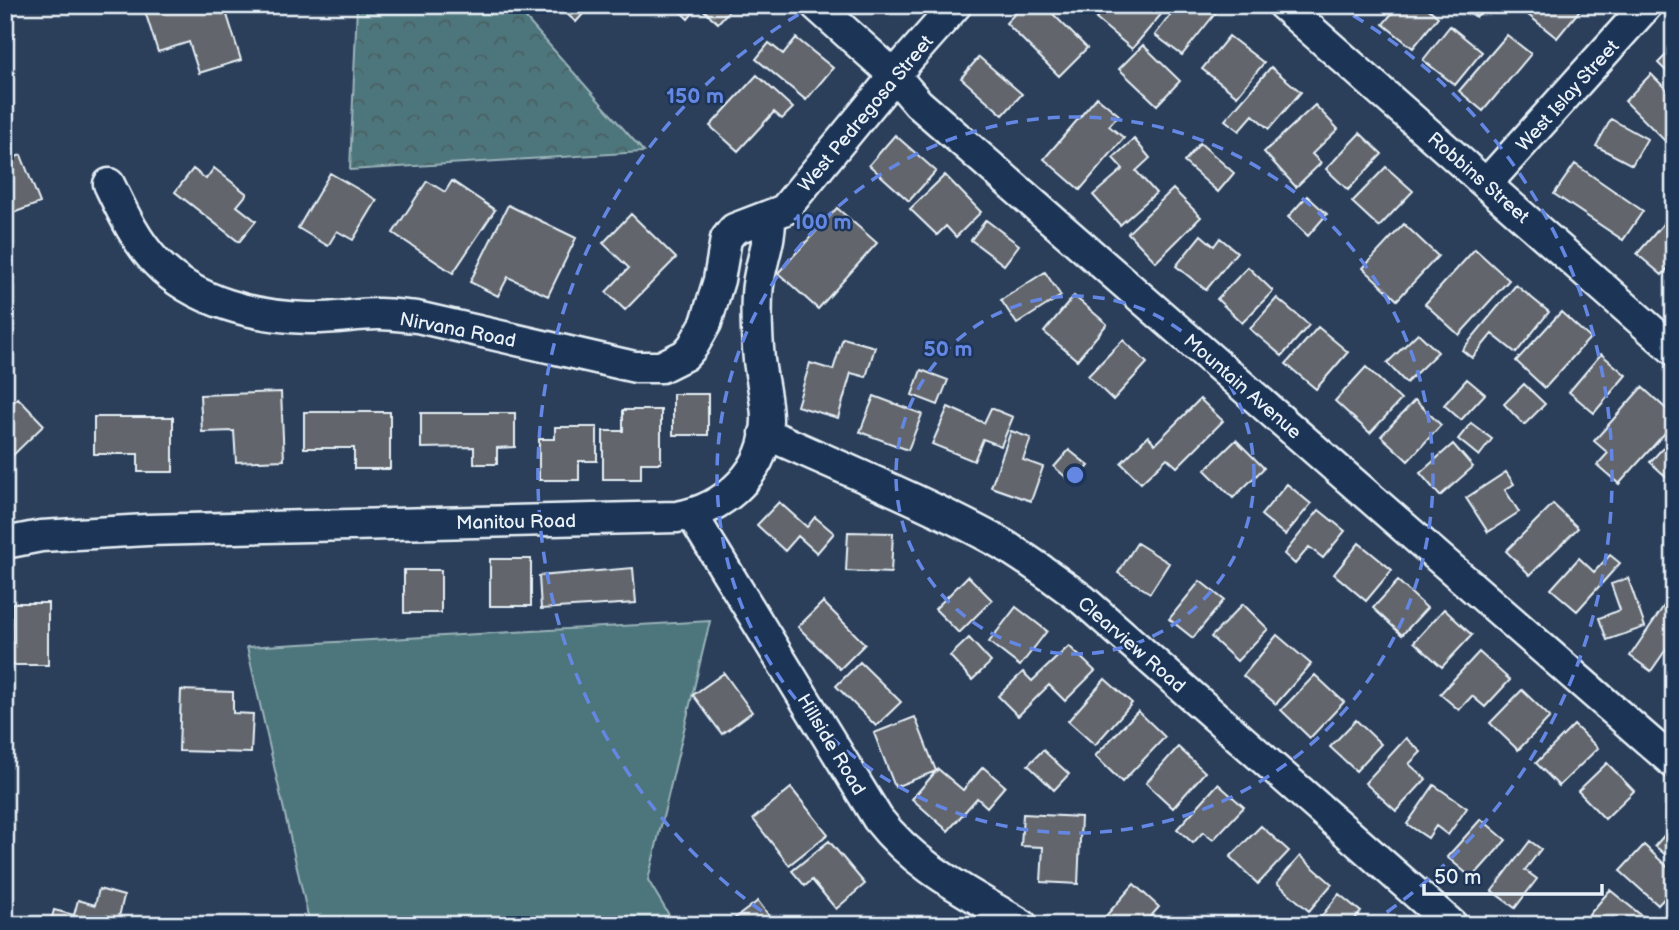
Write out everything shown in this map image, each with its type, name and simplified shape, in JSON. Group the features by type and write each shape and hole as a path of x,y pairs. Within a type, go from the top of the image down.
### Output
{"street":[{"name":"Mountain Avenue","path":"816,5 895,76 929,112 1674,763"},
{"name":"West Pedregosa Street","path":"770,216 785,209 956,5"},
{"name":"Robbins Street","path":"1283,5 1674,350"},
{"name":"West Islay Street","path":"1486,184 1647,5"},
{"name":"Nirvana Road","path":"109,184 138,238 156,262 180,282 234,307 309,318 379,314 416,317 648,369 673,362 693,346 706,323 719,280 726,239 734,229 770,216"},
{"name":"Manitou Road","path":"5,543 41,536 147,530 692,515 717,504 741,484 758,457 765,433 767,417 758,356 757,293 763,258 771,236 770,216"},
{"name":"Clearview Road","path":"765,433 948,516 1032,563 1083,600 1452,925"},
{"name":"Hillside Road","path":"692,515 878,819 894,840 924,866 1022,925"}],"green space":[{"path":"357,5 514,5 644,152 350,170"},
{"path":"710,621 648,880 675,925 310,925 247,647"}],"building":[{"path":"143,5 224,5 241,60 199,73 189,42 158,52"},
{"path":"557,5 591,5 576,22"},
{"path":"673,5 734,5 718,23 699,6 688,19"},
{"path":"1023,5 1044,5 1087,48 1059,76 1006,23"},
{"path":"1108,5 1169,5 1132,49 1096,19"},
{"path":"1178,5 1212,5 1218,10 1182,55 1155,35"},
{"path":"1399,5 1424,5 1438,17 1413,48 1383,24"},
{"path":"1461,5 1486,5 1476,17"},
{"path":"1534,5 1584,5 1557,38 1527,14"},
{"path":"1450,26 1482,52 1455,85 1423,60"},
{"path":"1507,35 1531,54 1483,111 1459,91"},
{"path":"1229,36 1264,63 1237,96 1202,69"},
{"path":"796,38 833,68 806,100 756,59 769,43 783,54"},
{"path":"1143,45 1180,81 1157,105 1119,69"},
{"path":"1674,47 1674,79 1658,63"},
{"path":"979,57 1022,94 1003,115 961,78"},
{"path":"1271,67 1301,92 1269,129 1253,115 1239,131 1225,120"},
{"path":"1651,74 1674,97 1673,149 1625,101"},
{"path":"757,75 793,108 782,119 774,112 738,151 710,126"},
{"path":"1097,97 1119,115 1109,126 1124,138 1080,190 1044,159"},
{"path":"1315,105 1338,129 1312,154 1321,163 1296,187 1264,152"},
{"path":"1611,119 1647,139 1632,165 1596,146"},
{"path":"1360,133 1382,154 1348,190 1326,169"},
{"path":"895,135 936,171 909,201 869,165"},
{"path":"1134,139 1150,158 1136,171 1156,193 1120,225 1093,195 1123,169 1113,158"},
{"path":"1200,143 1234,173 1218,192 1184,162"},
{"path":"21,155 40,203 5,216 5,161"},
{"path":"1575,164 1643,211 1623,240 1554,194"},
{"path":"1386,167 1413,191 1379,227 1352,202"},
{"path":"214,168 247,194 237,206 256,221 239,242 175,192 193,169 206,179"},
{"path":"330,173 377,200 353,240 337,231 328,246 298,228"},
{"path":"945,175 981,212 956,237 946,226 937,235 910,209"},
{"path":"427,181 445,192 452,181 495,210 453,273 393,233"},
{"path":"1173,189 1201,217 1156,262 1128,233"},
{"path":"1307,196 1327,214 1308,236 1288,217"},
{"path":"508,205 576,238 548,296 508,277 498,296 470,282"},
{"path":"837,208 877,243 818,309 778,273"},
{"path":"631,214 676,258 625,310 606,292 629,268 603,243"},
{"path":"1671,215 1674,218 1674,261 1662,275 1637,254"},
{"path":"986,220 1019,245 1004,265 971,240"},
{"path":"1404,224 1438,256 1397,300 1363,268"},
{"path":"1201,235 1214,246 1220,238 1237,252 1206,290 1176,266"},
{"path":"1475,249 1509,280 1459,335 1425,304"},
{"path":"1248,267 1273,291 1242,323 1217,299"},
{"path":"1045,272 1061,296 1017,324 1001,300"},
{"path":"1516,285 1549,312 1516,353 1492,334 1472,358 1462,350"},
{"path":"1074,296 1107,324 1077,360 1044,332"},
{"path":"1277,298 1309,325 1282,356 1250,329"},
{"path":"1561,312 1590,338 1545,388 1516,361"},
{"path":"1318,327 1348,352 1316,389 1286,364"},
{"path":"1418,333 1438,352 1406,383 1387,363"},
{"path":"843,338 875,347 866,377 851,373 838,418 797,406 810,363 833,370"},
{"path":"1123,340 1147,363 1113,400 1088,376"},
{"path":"1601,354 1626,375 1594,413 1569,392"},
{"path":"1366,367 1401,400 1370,433 1335,401"},
{"path":"921,370 948,380 938,405 912,395"},
{"path":"1467,379 1485,394 1461,420 1444,405"},
{"path":"1524,384 1545,404 1524,425 1504,404"},
{"path":"1642,387 1674,416 1674,423 1619,484 1597,465 1608,453 1594,441"},
{"path":"281,392 284,460 236,462 234,431 202,432 200,395"},
{"path":"673,394 708,394 708,435 673,435"},
{"path":"874,396 922,414 908,450 860,432"},
{"path":"18,398 44,425 5,463 5,410"},
{"path":"1200,399 1223,421 1177,467 1167,458 1141,483 1121,463 1148,436 1155,444"},
{"path":"1415,400 1441,425 1408,461 1381,436"},
{"path":"948,407 984,423 991,408 1013,417 1001,446 983,439 974,461 932,444"},
{"path":"623,410 661,410 661,463 641,463 641,479 603,479 603,431 623,431"},
{"path":"304,412 390,412 390,469 354,469 354,448 304,448"},
{"path":"421,413 515,413 515,447 497,448 497,464 474,464 474,447 421,448"},
{"path":"94,417 173,417 173,472 138,472 138,454 94,454"},
{"path":"1471,423 1492,439 1479,456 1458,439"},
{"path":"555,427 597,427 597,461 579,461 579,480 539,480 539,439 555,439"},
{"path":"1011,431 1031,438 1023,460 1043,467 1031,501 991,487"},
{"path":"1674,436 1674,484 1650,462"},
{"path":"1236,440 1264,468 1233,498 1205,470"},
{"path":"1453,444 1473,467 1440,496 1420,473"},
{"path":"1069,450 1089,466 1074,484 1054,467"},
{"path":"1506,472 1514,484 1505,490 1519,512 1488,532 1466,498"},
{"path":"1287,484 1311,504 1285,535 1261,515"},
{"path":"779,502 807,527 815,517 834,533 817,553 798,536 785,551 757,525"},
{"path":"1553,504 1578,528 1530,575 1506,551"},
{"path":"1319,510 1345,531 1323,558 1309,547 1295,564 1284,554"},
{"path":"848,532 893,533 891,573 846,571"},
{"path":"1137,543 1169,563 1150,593 1118,573"},
{"path":"1359,543 1392,570 1366,601 1334,574"},
{"path":"1610,555 1620,563 1577,611 1551,589 1579,558 1594,572"},
{"path":"490,559 531,559 531,606 490,606"},
{"path":"633,568 636,603 541,609 539,576"},
{"path":"404,570 441,570 441,613 404,613"},
{"path":"968,576 992,600 959,633 935,609"},
{"path":"1628,578 1645,627 1607,640 1599,618 1620,610 1611,584"},
{"path":"1200,581 1224,600 1193,638 1169,619"},
{"path":"1398,581 1427,608 1402,635 1373,608"},
{"path":"1674,591 1674,638 1651,671 1630,656"},
{"path":"823,602 865,644 840,669 798,627"},
{"path":"12,603 48,603 48,665 12,665"},
{"path":"1243,604 1268,629 1237,661 1211,637"},
{"path":"1016,607 1047,631 1020,666 989,642"},
{"path":"1444,609 1472,635 1442,667 1414,642"},
{"path":"1277,635 1311,664 1276,704 1243,676"},
{"path":"969,638 991,662 972,680 950,656"},
{"path":"1069,646 1095,671 1065,701 1049,685 1018,716 998,696 1023,672 1032,681"},
{"path":"1479,652 1510,680 1485,707 1472,696 1459,710 1440,694"},
{"path":"860,662 901,702 876,726 836,686"},
{"path":"724,673 752,712 722,734 693,695"},
{"path":"1315,675 1344,702 1310,738 1281,710"},
{"path":"1105,679 1132,703 1095,745 1068,721"},
{"path":"181,690 233,692 233,713 253,714 251,753 179,751"},
{"path":"1522,690 1550,717 1518,750 1490,723"},
{"path":"1138,711 1165,737 1122,782 1095,756"},
{"path":"915,717 936,771 895,787 874,733"},
{"path":"1356,720 1381,744 1356,771 1330,747"},
{"path":"1574,725 1598,748 1559,786 1536,763"},
{"path":"1406,738 1421,752 1409,764 1426,779 1396,811 1365,783"},
{"path":"1178,747 1205,772 1173,808 1146,783"},
{"path":"1043,750 1069,774 1054,790 1028,765"},
{"path":"1607,763 1634,791 1605,819 1578,791"},
{"path":"983,767 1005,786 987,807 977,798 948,831 912,799 938,769 963,790"},
{"path":"1218,784 1244,807 1213,840 1203,832 1193,843 1177,829"},
{"path":"1434,785 1467,808 1448,835 1436,826 1428,838 1407,824"},
{"path":"791,788 828,834 789,865 753,819"},
{"path":"1023,814 1081,817 1078,884 1041,882 1043,847 1021,846"},
{"path":"1481,819 1506,840 1472,878 1447,857"},
{"path":"1674,824 1674,862 1655,846"},
{"path":"1261,826 1289,851 1258,884 1230,857"},
{"path":"829,841 865,884 836,909 812,880 805,886 792,871"},
{"path":"1530,841 1541,849 1525,870 1537,879 1515,908 1492,891"},
{"path":"1644,845 1674,873 1674,888 1658,905 1620,871"},
{"path":"1300,856 1332,884 1309,911 1277,883"},
{"path":"1134,884 1159,907 1143,925 1111,925 1104,918"},
{"path":"99,889 124,896 117,925 50,925 54,910 74,915 78,900 95,905"},
{"path":"1610,890 1647,920 1643,925 1598,925 1588,916"},
{"path":"1339,894 1361,912 1350,925 1320,925 1317,922"},
{"path":"758,901 776,925 726,925"}]}
